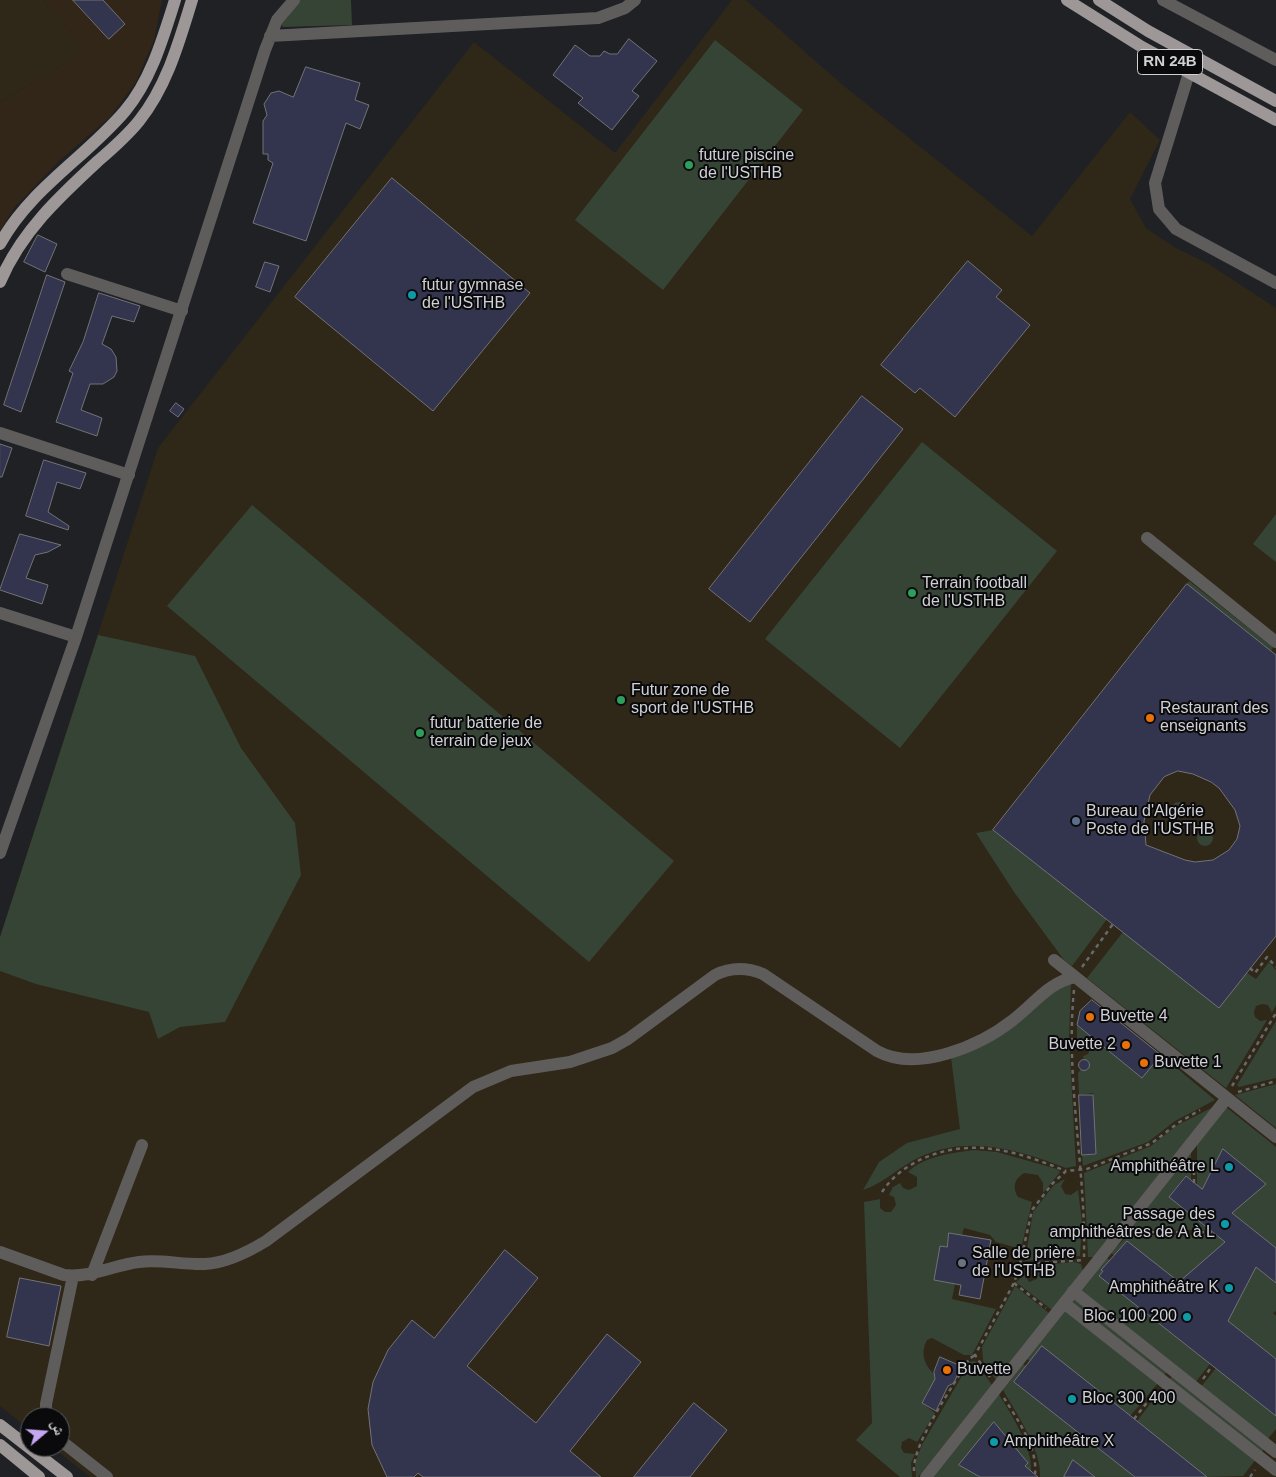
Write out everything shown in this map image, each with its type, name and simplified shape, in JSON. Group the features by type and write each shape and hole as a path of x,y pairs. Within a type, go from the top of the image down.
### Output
{"main road":[{"path":"0,244 22,210 40,190 113,124 136,96 157,52 174,0"},
{"path":"0,282 18,247 32,227 64,192 124,138 150,106 161,89 172,62 192,0"},
{"name":"RN 24B","path":"1067,0 1113,30 1276,120"},
{"path":"1099,0 1148,31 1276,101"},
{"path":"0,1424 67,1477"},
{"path":"0,1445 39,1477"}],"street":[{"path":"0,853 76,637 270,36 277,20 294,0"},
{"path":"270,36 598,18 625,8 635,0"},
{"path":"1163,0 1276,60"},
{"path":"1189,73 1155,183 1154,192 1159,209 1176,229 1276,283"},
{"path":"66,274 182,311"},
{"path":"0,433 129,475"},
{"path":"1147,538 1271,632 1276,642"},
{"path":"0,613 76,637"},
{"path":"1054,960 1276,1137"},
{"path":"0,1252 64,1275 73,1276 92,1275 140,1262 206,1264 223,1261 253,1249 473,1087 511,1071 570,1062 612,1048 636,1034 723,972 739,968 763,974 877,1051 892,1057 906,1059 950,1053 977,1042 1014,1019 1056,982 1075,977"},
{"path":"926,1477 1064,1303 1073,1291 1088,1263 1124,1226 1227,1098"},
{"path":"92,1275 142,1145"},
{"path":"46,1407 73,1276"},
{"path":"1073,1291 1276,1452"},
{"path":"1064,1303 1276,1470"},
{"path":"70,1448 107,1477"}],"path":[{"path":"1020,1264 1088,1263 1073,1050 1072,1018 1075,977 1113,924"},
{"path":"1250,968 1255,973 1267,957 1276,967"},
{"path":"1275,1015 1232,1085 1232,1092 1276,1081"},
{"path":"882,1192 889,1181 902,1170 916,1162 941,1153 964,1149 992,1148 1066,1171 1081,1170 1152,1143 1178,1122 1204,1108"},
{"path":"914,1477 913,1462 921,1443 969,1360 975,1355 1014,1282 1032,1210 1052,1184 1066,1171"},
{"path":"1124,1226 1131,1232 1213,1232"},
{"path":"1014,1282 1054,1314"},
{"path":"975,1355 1015,1416 1030,1447 1034,1460 1034,1474"},
{"path":"1134,1419 1163,1381"}],"shaded area":[{"path":"0,0 43,0 87,50 0,102"},
{"path":"43,0 162,0 154,40 136,82 110,117 59,161 14,208 0,231 0,102 86,50"},
{"path":"732,0 746,0 844,86 1032,236 1130,112 1160,140 1130,199 1146,228 1174,247 1209,264 1276,308 1276,1477 90,1477 65,1457 70,1457 70,1407 20,1407 20,1422 0,1406 0,937 158,448 474,42 615,153"}],"green space":[{"path":"298,0 351,0 352,25 283,27 281,24"},
{"name":"future piscine de l'USTHB","path":"715,40 803,110 663,290 575,220"},
{"name":"Terrain football de l'USTHB","path":"922,442 1057,551 900,748 765,639"},
{"name":"futur batterie de terrain de jeux","path":"252,505 674,861 589,962 167,606"},
{"path":"1276,514 1276,562 1253,544"},
{"path":"1189,581 1273,647 1271,651 1187,584"},
{"path":"98,635 195,656 241,748 295,823 301,875 225,1022 180,1027 158,1039 149,1012 36,984 0,971 0,937"},
{"path":"1179,802 1185,804 1187,810 1185,816 1179,818 1173,816 1171,810 1173,804"},
{"path":"993,830 1107,919 1072,966 1064,960 1014,892 976,833"},
{"path":"1205,830 1211,832 1213,838 1211,844 1205,846 1199,844 1197,838 1199,832"},
{"path":"1123,932 1247,973 1256,979 1269,962 1276,970 1276,1005 1272,1013 1268,1005 1256,1006 1255,1017 1260,1021 1267,1020 1226,1088 1087,978"},
{"path":"1071,984 1069,1038 1076,1166 1066,1168 1031,1156 995,1147 959,1146 922,1156 879,1183 863,1190 879,1162 907,1143 960,1129 951,1057 1066,985"},
{"path":"1276,1021 1276,1078 1239,1087 1237,1085"},
{"path":"1077,1025 1141,1077 1156,1061 1163,1066 1167,1060 1215,1100 1175,1121 1148,1142 1083,1166 1082,1155 1096,1155 1093,1093 1079,1095 1078,1073 1081,1069 1085,1070 1089,1067 1089,1062 1083,1056 1088,1054 1090,1048 1084,1043 1077,1046"},
{"path":"1276,1084 1276,1128 1235,1095"},
{"path":"1213,1107 1094,1257 1088,1257 1084,1173 1151,1146 1176,1126"},
{"path":"1226,1107 1276,1147 1276,1248 1232,1213 1266,1184 1223,1149 1202,1189 1197,1185 1197,1145"},
{"path":"974,1150 997,1152 1057,1169 1060,1172 1043,1193 1043,1183 1038,1175 1024,1173 1016,1181 1015,1190 1018,1197 1032,1202 1021,1249 996,1242 990,1235 964,1228 962,1235 949,1233 947,1247 940,1246 934,1280 955,1284 952,1299 996,1309 972,1355 964,1355 932,1338 927,1340 924,1347 924,1360 935,1375 947,1382 940,1397 928,1391 922,1403 935,1413 917,1442 909,1438 902,1442 901,1448 904,1453 915,1454 911,1463 912,1477 900,1477 856,1440 872,1423 864,1202 880,1199 880,1208 885,1212 891,1212 896,1205 894,1197 889,1195 893,1187 900,1183 903,1188 909,1190 917,1186 917,1177 908,1172 922,1162 939,1156"},
{"path":"1191,1152 1191,1180 1185,1176 1169,1197 1210,1230 1140,1230 1133,1226"},
{"path":"1065,1179 1061,1186 1065,1194 1071,1195 1078,1190 1082,1222 1080,1256 1025,1261 1033,1212 1054,1185"},
{"path":"1128,1235 1216,1235 1276,1283 1276,1311 1273,1313 1276,1316 1276,1359 1127,1241 1115,1256 1111,1253"},
{"path":"1107,1258 1111,1261 1099,1276 1210,1364 1194,1384 1080,1293"},
{"path":"1075,1262 1081,1264 1083,1271 1052,1310 1016,1282 1025,1275 1029,1282 1037,1279 1036,1271 1028,1269 1027,1266"},
{"path":"1015,1286 1049,1313 996,1380 983,1361 982,1347"},
{"path":"1075,1299 1167,1372 1163,1376 1072,1303"},
{"path":"1067,1309 1159,1382 1130,1416 1042,1347 1030,1361 1027,1359"},
{"path":"975,1361 992,1385 918,1477 916,1477 915,1462 923,1443 970,1362"},
{"path":"1023,1364 1026,1366 1014,1382 1135,1477 1095,1477 1073,1460 1064,1477 1040,1477 1040,1466 1033,1444 1003,1390"},
{"path":"1216,1368 1276,1416 1276,1429 1266,1441 1200,1388"},
{"path":"1172,1376 1264,1449 1261,1453 1169,1380"},
{"path":"1164,1386 1256,1459 1243,1476 1207,1477 1137,1421"},
{"path":"997,1391 1024,1440 1031,1461 1031,1471 1022,1471 1028,1463 994,1422 959,1465 981,1477 929,1477"}],"building":[{"path":"73,0 103,0 125,24 109,39"},
{"path":"629,39 657,61 632,91 639,96 612,130 578,103 583,98 553,75 575,45 590,56 600,56 604,51 610,54 617,54"},
{"path":"306,67 360,83 355,100 369,105 360,129 346,123 306,241 253,223 273,163 268,160 268,154 263,154 263,121 267,115 264,104 271,93 279,91 293,97"},
{"name":"futur gymnase de l'USTHB","path":"392,178 530,293 433,411 295,297"},
{"path":"38,235 57,244 45,272 24,262"},
{"path":"968,261 1002,290 996,297 1030,325 955,417 920,388 915,393 881,365"},
{"path":"265,262 279,266 270,292 256,287"},
{"path":"47,275 65,282 21,412 4,405"},
{"path":"99,293 140,306 134,322 112,316 102,344 111,349 116,357 117,371 114,377 103,384 90,384 81,410 102,418 97,436 56,422 73,373 69,371 83,342"},
{"path":"862,396 903,429 750,622 709,589"},
{"path":"176,403 184,409 178,417 170,411"},
{"path":"0,444 12,448 2,477 0,477"},
{"path":"44,460 86,473 80,489 57,482 48,512 69,526 68,530 26,516"},
{"path":"20,534 61,545 48,552 35,555 26,578 48,585 42,604 0,590"},
{"path":"1187,584 1276,655 1276,936 1219,1008 993,830","holes":["1178,771 1193,774 1219,788 1235,810 1240,826 1237,839 1229,850 1213,860 1195,862 1185,860 1146,845 1144,821 1150,795 1164,777"]},
{"path":"1092,1000 1161,1055 1142,1078 1077,1025 1080,1011"},
{"path":"1082,1060 1086,1060 1089,1065 1088,1069 1082,1070 1079,1067 1079,1063"},
{"path":"1079,1095 1093,1095 1096,1154 1082,1155"},
{"path":"1223,1149 1266,1184 1232,1213 1276,1248 1276,1283 1256,1267 1228,1321 1276,1359 1276,1416 1099,1276 1103,1271 1101,1270 1127,1241 1179,1282 1225,1242 1169,1197 1186,1176 1202,1189"},
{"name":"Salle de prière de l'USTHB","path":"949,1233 991,1240 980,1299 959,1295 961,1285 934,1280 940,1246 947,1247"},
{"path":"505,1250 538,1278 467,1366 536,1423 607,1334 641,1362 570,1451 601,1477 423,1477 418,1473 414,1477 387,1477 372,1445 368,1409 373,1382 388,1350 412,1320 434,1338"},
{"path":"20,1278 61,1286 49,1346 7,1337"},
{"name":"Bloc 300 400","path":"1042,1346 1207,1477 1135,1477 1014,1382"},
{"path":"940,1357 961,1366 954,1383 948,1386 936,1411 922,1403 935,1379 934,1372"},
{"path":"694,1403 727,1430 690,1477 634,1477"},
{"name":"Amphithéâtre X","path":"994,1422 1028,1463 1025,1466 1038,1477 980,1477 959,1465"},
{"path":"1073,1460 1095,1477 1064,1477"}],"place":[{"name":"future piscine de l'USTHB","path":"689,165"},
{"name":"futur gymnase de l'USTHB","path":"412,295"},
{"name":"Terrain football de l'USTHB","path":"912,593"},
{"name":"Futur zone de sport de l'USTHB","path":"621,700"},
{"name":"Restaurant des enseignants","path":"1150,718"},
{"name":"futur batterie de terrain de jeux","path":"420,733"},
{"name":"Bureau d'Algérie Poste de l'USTHB","path":"1076,821"},
{"name":"Buvette 4","path":"1090,1017"},
{"name":"Buvette 2","path":"1126,1045"},
{"name":"Buvette 1","path":"1144,1063"},
{"name":"Amphithéâtre L","path":"1229,1167"},
{"name":"Passage des amphithéâtres de A à L","path":"1225,1224"},
{"name":"Salle de prière de l'USTHB","path":"962,1263"},
{"name":"Amphithéâtre K","path":"1229,1288"},
{"name":"Bloc 100 200","path":"1187,1317"},
{"name":"Buvette","path":"947,1370"},
{"name":"Bloc 300 400","path":"1072,1399"},
{"name":"Amphithéâtre X","path":"994,1442"}]}
